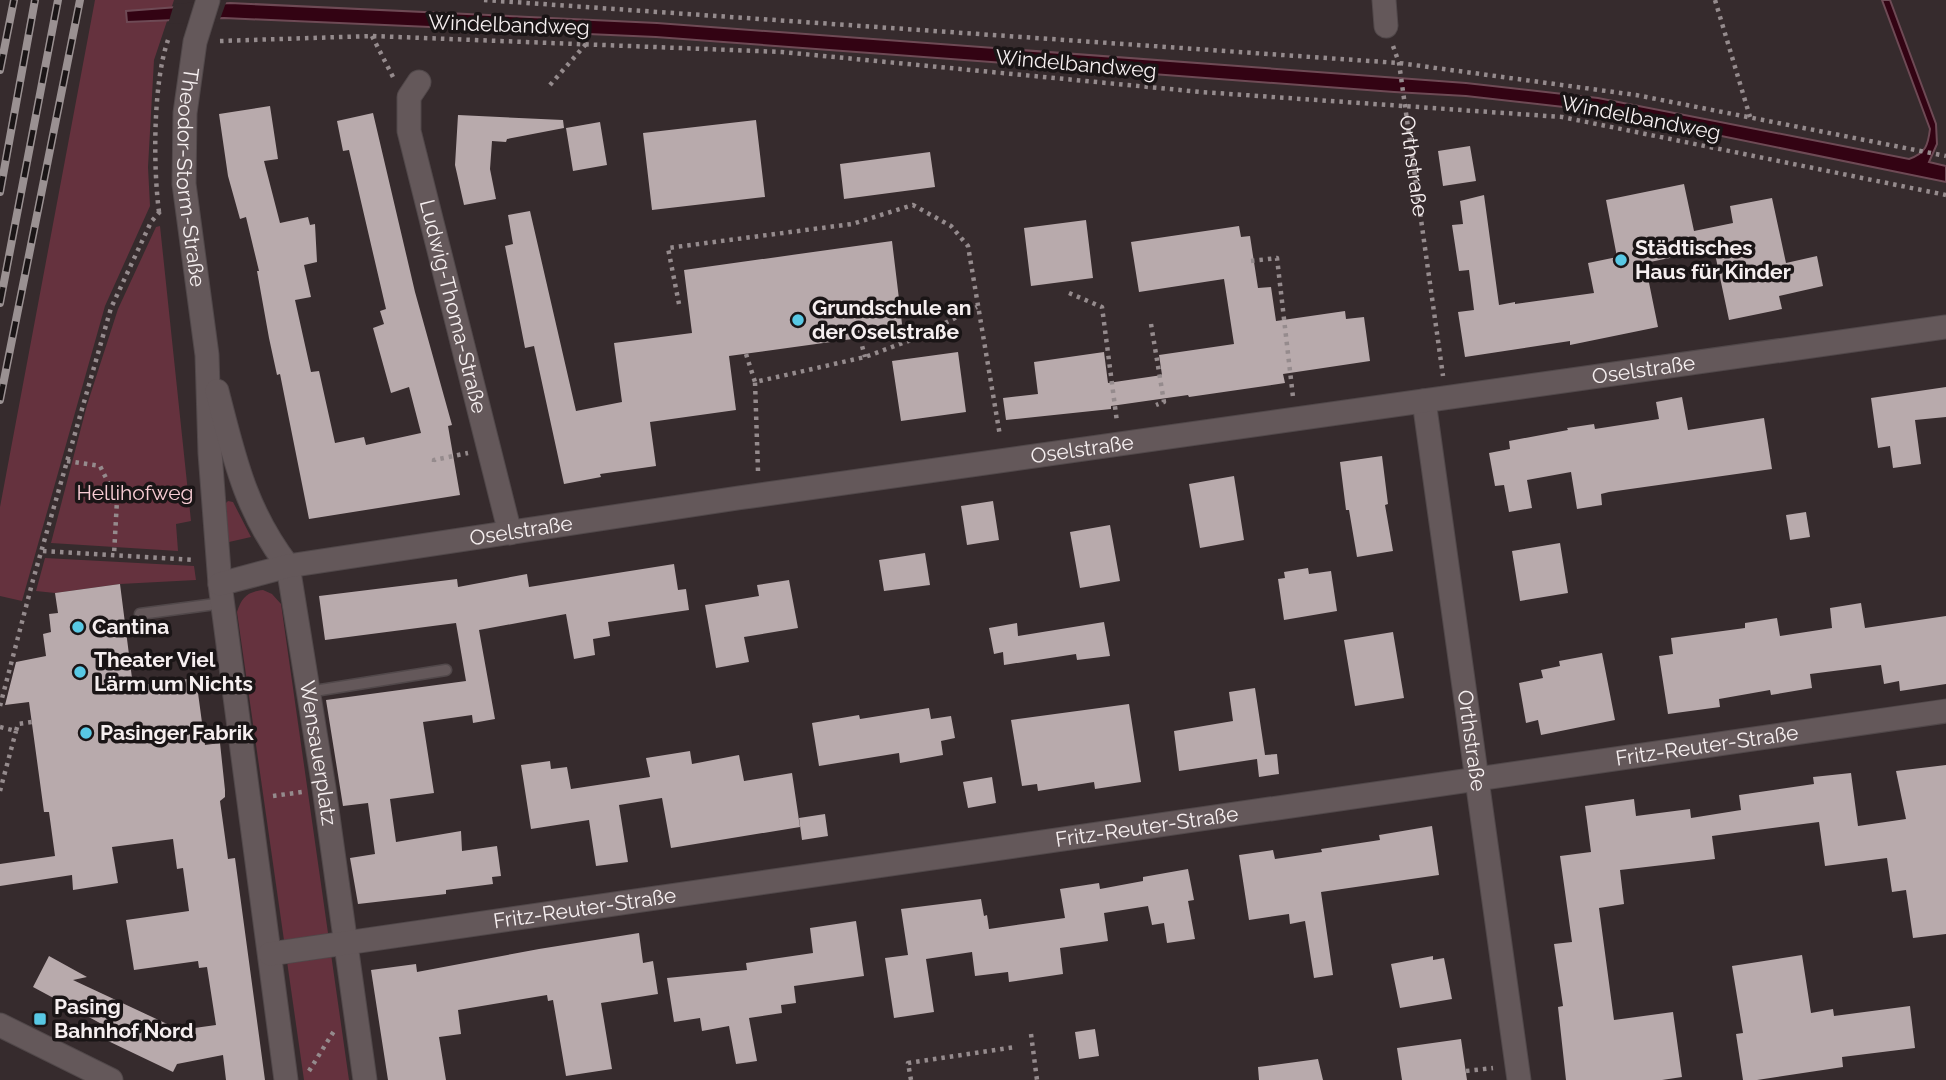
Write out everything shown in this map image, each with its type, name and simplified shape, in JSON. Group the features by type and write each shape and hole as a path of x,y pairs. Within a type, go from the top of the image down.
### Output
{"street":[{"name":"Theodor-Storm-Straße","path":"208,0 196,39 185,113 184,184 207,355 210,453 222,593"},
{"path":"1384,0 1386,26"},
{"name":"Ludwig-Thoma-Straße","path":"414,90 409,131 510,533"},
{"name":"Oselstraße","path":"222,593 288,566 1003,460 1946,327"},
{"name":"Theodor-Storm-Straße","path":"207,355 242,484 269,541 288,566"},
{"name":"Orthstraße","path":"1436,399 1476,779 1519,1080"},
{"name":"Wensauerplatz","path":"288,566 324,788 365,1080"},
{"path":"222,593 286,1080"},
{"name":"Fritz-Reuter-Straße","path":"345,942 1946,711"},
{"path":"270,954 345,942"},
{"path":"0,1025 111,1080"}],"lane":[{"path":"140,614 222,593"},
{"path":"308,692 446,670"}],"path":[{"name":"Windelbandweg","path":"484,0 1399,63 1636,94 1946,156"},
{"path":"1715,0 1750,117"},
{"name":"Windelbandweg","path":"196,39 372,36 782,52 1201,92 1562,117 1946,195"},
{"path":"372,36 392,76 414,90"},
{"path":"550,85 587,43"},
{"name":"Orthstraße","path":"1401,74 1436,399"},
{"path":"0,706 111,307 151,222 184,184"},
{"path":"679,304 668,248 852,224 913,205 951,226 968,246 1003,460"},
{"path":"1251,261 1277,258 1296,419"},
{"path":"1069,293 1102,307 1120,444"},
{"path":"755,382 865,357 911,340 977,307"},
{"path":"1151,324 1164,402 1156,405"},
{"path":"860,338 865,357"},
{"path":"746,354 755,382 761,495"},
{"path":"434,462 450,457"},
{"path":"67,461 100,466 117,500 114,555"},
{"path":"43,551 198,560 218,552"},
{"path":"0,790 18,724 32,722"},
{"path":"0,727 16,731"},
{"path":"249,800 324,788"},
{"path":"303,1080 340,1021 355,1012"},
{"path":"1031,1034 1037,1080"},
{"path":"911,1080 908,1063 1015,1047"},
{"path":"1466,1071 1473,1071"}],"green space":[{"path":"95,0 174,0 154,60 148,167 150,206 105,306 22,601 0,596 0,507"},
{"name":"Hellihofweg","path":"160,226 191,521 176,524 178,551 51,543 87,405 118,309 156,227"},
{"path":"228,501 233,502 251,537 229,542 224,505"},
{"path":"45,558 194,566 196,580 120,584 55,593 36,591"},
{"path":"263,590 272,594 281,604 349,1080 304,1080 237,612 246,596"}],"shaded area":[{"path":"1882,0 1890,0 1936,124 1937,144 1929,162 1946,166 1946,182 1599,111 1466,96 656,37 224,18 127,22 126,11 230,3 657,23 1466,83 1598,98 1909,159 1925,148 1930,129"}],"pier":[{"path":"227,0 219,22 168,24 174,4"}],"building":[{"path":"270,106 278,159 264,161 280,223 308,217 310,225 315,224 317,262 304,265 311,297 295,300 311,372 319,371 335,443 364,437 366,445 421,433 409,387 391,393 373,328 384,324 380,311 386,309 349,150 343,151 337,121 373,113 415,292 452,425 448,426 460,495 309,519 280,374 277,375 269,338 259,271 246,217 240,219 228,176 219,114"},
{"path":"458,115 563,120 564,128 507,139 506,142 492,141 490,169 496,199 464,205 455,165"},
{"path":"756,120 765,197 652,210 643,133"},
{"path":"600,122 607,165 573,171 566,128"},
{"path":"1470,146 1476,181 1443,186 1438,151"},
{"path":"930,152 935,187 844,199 840,164"},
{"path":"1684,184 1694,231 1733,223 1730,206 1772,198 1786,263 1817,256 1823,286 1779,296 1782,309 1729,320 1714,249 1645,263 1658,327 1570,345 1570,341 1465,357 1458,312 1474,310 1469,270 1459,271 1452,225 1463,224 1460,201 1484,195 1499,305 1515,304 1594,293 1588,263 1617,257 1606,200"},
{"path":"530,211 576,411 622,402 614,343 692,333 684,270 892,241 903,332 729,356 736,410 650,422 656,466 600,474 601,477 564,484 534,346 525,348 505,246 513,244 508,215"},
{"path":"1086,220 1093,278 1031,286 1024,228"},
{"path":"1239,226 1241,237 1250,236 1258,288 1271,287 1276,321 1345,311 1346,319 1364,317 1370,361 1283,374 1285,383 1111,406 1111,409 1006,420 1003,398 1038,394 1034,362 1104,352 1108,383 1162,375 1159,355 1234,344 1224,279 1139,292 1131,242"},
{"path":"958,352 966,412 901,421 892,361"},
{"path":"1946,387 1946,417 1915,420 1921,464 1893,468 1890,446 1878,448 1871,398"},
{"path":"1682,397 1688,430 1764,418 1772,469 1609,492 1601,494 1602,505 1577,509 1571,472 1527,480 1532,508 1509,512 1504,485 1495,486 1489,453 1510,449 1509,441 1568,430 1567,428 1594,424 1595,429 1659,419 1656,402"},
{"path":"1382,456 1388,504 1385,505 1393,551 1357,557 1349,510 1346,510 1340,462"},
{"path":"1234,476 1244,540 1200,548 1189,484"},
{"path":"993,501 999,540 967,545 961,506"},
{"path":"1806,512 1810,537 1790,540 1786,515"},
{"path":"1110,525 1120,581 1080,588 1070,532"},
{"path":"1560,543 1568,593 1520,601 1512,551"},
{"path":"925,553 930,585 884,591 879,560"},
{"path":"674,564 678,590 686,589 689,610 608,622 610,636 593,639 595,655 574,659 566,614 479,630 495,719 473,723 472,715 423,722 434,793 390,799 396,842 461,831 462,851 497,846 501,876 492,877 493,884 446,890 446,894 358,904 350,858 375,854 368,803 343,806 326,700 466,681 456,623 325,640 319,596 457,579 458,587 527,574 529,587"},
{"path":"1308,568 1309,574 1331,571 1337,611 1284,620 1278,579 1285,578 1284,572"},
{"path":"789,580 798,628 744,637 749,662 716,668 705,605 759,596 757,585"},
{"path":"120,584 133,686 196,678 205,745 220,743 225,797 220,801 228,859 235,858 265,1080 226,1080 223,1055 177,1064 173,1072 106,1040 111,1029 33,987 49,956 87,977 73,980 180,1030 216,1025 207,967 199,968 198,961 134,970 126,920 189,911 183,868 177,869 173,839 112,847 118,883 73,890 72,875 0,886 0,864 55,856 49,812 44,812 29,702 5,705 16,662 46,656 43,634 51,632 49,614 58,613 55,593"},
{"path":"1861,603 1865,628 1946,616 1946,684 1900,691 1899,681 1884,684 1881,665 1810,674 1812,688 1771,695 1770,690 1719,699 1720,707 1668,714 1659,656 1673,654 1671,638 1745,628 1745,623 1777,618 1780,636 1832,628 1830,608"},
{"path":"1104,622 1110,656 1077,660 1076,654 1004,665 1003,652 994,654 989,628 1017,623 1018,636"},
{"path":"1393,632 1404,698 1355,706 1344,640"},
{"path":"1602,653 1615,720 1541,735 1538,720 1526,723 1519,683 1543,678 1541,670 1560,666 1559,661"},
{"path":"1255,688 1265,755 1277,754 1279,774 1259,777 1257,759 1179,771 1174,731 1233,721 1229,692"},
{"path":"1129,704 1141,782 1095,789 1094,782 1038,791 1037,784 1022,786 1011,720"},
{"path":"929,708 931,719 951,716 955,738 941,741 943,755 900,763 899,753 819,766 812,723 859,715 860,719"},
{"path":"690,751 692,764 739,755 744,781 792,773 800,827 671,848 662,798 619,805 628,862 596,866 589,820 531,829 521,765 550,761 551,769 567,767 571,789 650,777 646,758"},
{"path":"1946,765 1946,934 1913,938 1906,890 1892,892 1887,858 1825,866 1819,822 1712,836 1715,859 1620,870 1624,904 1599,908 1614,1020 1673,1012 1682,1077 1662,1080 1566,1080 1558,1007 1563,1006 1554,944 1572,942 1560,856 1591,852 1585,806 1634,799 1636,816 1690,809 1691,818 1741,810 1739,795 1814,784 1813,777 1851,773 1858,826 1906,819 1896,771"},
{"path":"992,777 996,803 968,808 963,782"},
{"path":"825,814 828,836 802,840 799,818"},
{"path":"1432,826 1439,875 1321,892 1333,975 1314,978 1305,921 1290,924 1289,914 1249,920 1239,855 1273,850 1275,859 1322,852 1321,849 1380,840 1379,835"},
{"path":"1188,869 1194,900 1188,901 1195,939 1167,943 1164,923 1152,925 1148,906 1104,913 1108,941 1060,948 1063,974 1009,982 1008,972 975,976 972,952 926,959 934,1012 894,1018 885,958 908,955 901,909 981,899 989,929 1065,918 1060,889 1099,883 1100,889 1143,881 1143,877"},
{"path":"856,921 864,976 794,986 796,1003 781,1005 782,1013 749,1018 757,1061 736,1064 729,1026 702,1031 700,1018 674,1022 667,978 747,970 746,963 813,953 810,928"},
{"path":"639,933 643,963 653,961 658,994 601,1003 612,1069 566,1076 553,1000 548,1001 547,995 458,1010 461,1034 439,1037 446,1080 388,1080 371,970 416,964 417,972"},
{"path":"1802,955 1811,1013 1833,1009 1834,1016 1910,1006 1915,1048 1842,1057 1843,1067 1743,1080 1736,1034 1743,1033 1732,966"},
{"path":"1433,956 1433,960 1444,958 1452,999 1400,1008 1391,964"},
{"path":"1095,1029 1099,1056 1079,1059 1075,1032"},
{"path":"1461,1039 1467,1080 1402,1080 1397,1048"},
{"path":"1318,1059 1323,1080 1259,1080 1258,1067"}],"railway":[{"path":"0,70 14,0"},
{"path":"0,192 35,0"},
{"path":"0,303 58,0"},
{"path":"0,400 80,0"}],"place":[{"name":"Städtisches Haus für Kinder","path":"1621,260"},
{"name":"Grundschule an der Oselstraße","path":"798,320"},
{"name":"Cantina","path":"78,627"},
{"name":"Theater Viel Lärm um Nichts","path":"80,672"},
{"name":"Pasinger Fabrik","path":"86,733"},
{"name":"Pasing Bahnhof Nord","path":"40,1019"}]}
